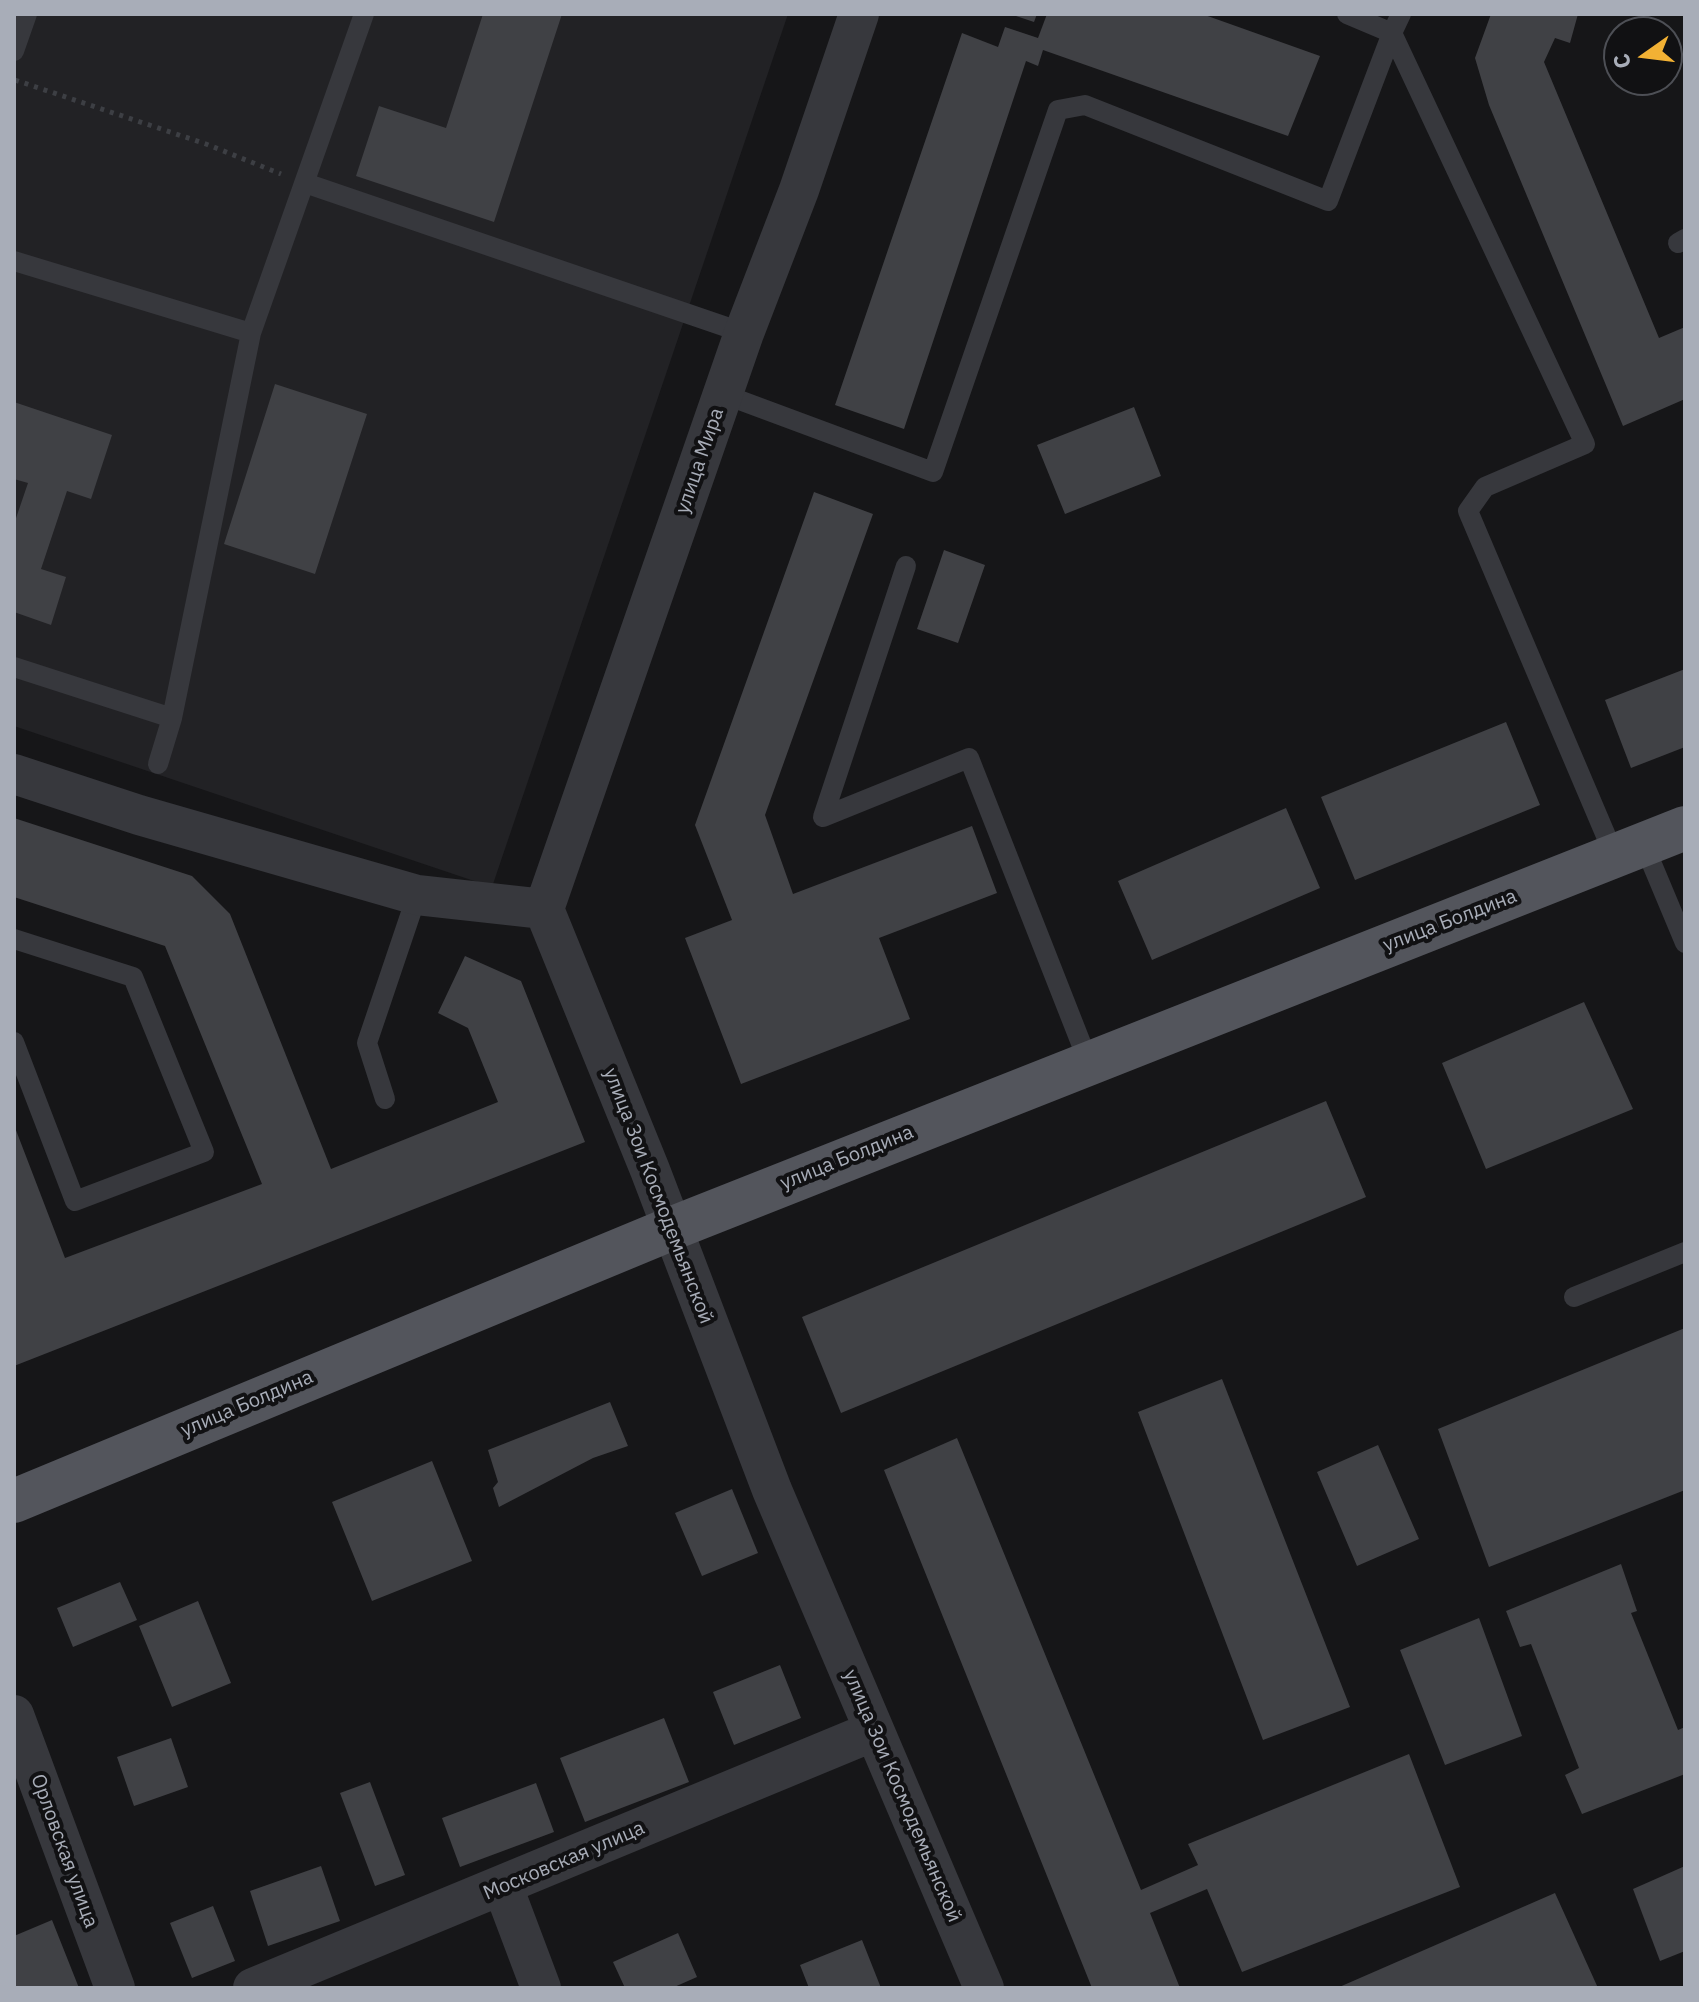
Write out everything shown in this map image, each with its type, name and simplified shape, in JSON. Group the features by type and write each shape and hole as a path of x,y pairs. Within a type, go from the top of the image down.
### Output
{"main road":[{"name":"улица Болдина","path":"14,1501 673,1228 1088,1061 1685,828"}],"street":[{"name":"улица Мира","path":"544,909 744,333 799,190 859,14"},
{"path":"14,774 139,815 417,895 544,909"},
{"name":"улица Зои Космодемьянской","path":"544,909 673,1228 772,1490 984,1988"},
{"name":"Орловская улица","path":"14,1715 115,1988"},
{"name":"Московская улица","path":"253,1988 874,1731"},
{"path":"503,1887 541,1988"}],"lane":[{"path":"14,51 27,14"},
{"path":"158,764 172,718 251,333 364,14"},
{"path":"1347,14 1392,33 1585,444 1485,487 1468,511 1629,851 1685,943"},
{"path":"723,394 933,472 1058,110 1085,105 1328,201 1401,14"},
{"path":"305,183 744,333"},
{"path":"14,261 251,333"},
{"path":"906,566 823,817 969,758 1088,1061"},
{"path":"14,667 172,718"},
{"path":"385,1099 367,1043 417,895"},
{"path":"14,939 133,977 204,1152 75,1201 14,1042"},
{"path":"1574,1297 1685,1252"}],"path":[{"path":"14,79 206,144 305,183"}],"shaded area":[{"path":"14,14 788,14 492,887 14,726"}],"building":[{"path":"483,14 562,14 494,222 356,176 379,106 446,128"},
{"path":"1010,14 1037,14 1034,22"},
{"path":"1047,14 1202,14 1320,56 1288,136 1043,50 1038,66 1026,61 904,429 835,405 962,33 998,47 1005,27 1038,38"},
{"path":"1491,14 1578,14 1570,43 1555,38 1544,62 1659,338 1685,327 1685,399 1623,426 1489,105 1475,58"},
{"path":"275,384 367,414 315,574 224,544"},
{"path":"14,402 112,435 91,499 67,491 41,569 66,577 51,625 14,612 14,524 28,483 14,479"},
{"path":"1134,407 1161,476 1065,514 1037,445"},
{"path":"814,492 873,514 765,815 793,894 972,826 997,893 879,938 910,1019 741,1084 685,938 732,920 695,825"},
{"path":"944,550 985,565 958,643 917,629"},
{"path":"1685,669 1685,747 1631,768 1605,700"},
{"path":"1506,722 1540,805 1355,880 1321,797"},
{"path":"1286,808 1320,888 1152,960 1118,881"},
{"path":"14,818 192,876 230,914 331,1169 498,1102 468,1028 438,1013 465,956 521,981 585,1142 14,1366 14,1125 65,1258 262,1184 165,946 14,897"},
{"path":"1584,1002 1633,1109 1486,1169 1442,1063"},
{"path":"1326,1101 1366,1197 841,1413 802,1317"},
{"path":"1685,1328 1685,1490 1489,1567 1438,1429"},
{"path":"1222,1379 1350,1707 1263,1740 1138,1412"},
{"path":"610,1402 628,1446 593,1458 499,1507 493,1488 498,1482 488,1450"},
{"path":"957,1438 1141,1890 1198,1865 1188,1844 1409,1754 1460,1887 1242,1972 1207,1889 1150,1913 1180,1988 1092,1988 884,1470"},
{"path":"1378,1445 1419,1539 1357,1566 1317,1472"},
{"path":"432,1461 472,1561 372,1601 332,1502"},
{"path":"732,1489 758,1553 702,1576 675,1513"},
{"path":"1621,1564 1637,1611 1631,1613 1678,1730 1685,1727 1685,1774 1582,1814 1565,1775 1579,1768 1531,1644 1520,1647 1506,1611"},
{"path":"120,1582 137,1620 73,1647 57,1608"},
{"path":"198,1601 231,1683 172,1707 139,1626"},
{"path":"1479,1618 1522,1736 1445,1765 1400,1650"},
{"path":"780,1665 801,1718 734,1745 713,1692"},
{"path":"664,1718 689,1782 585,1822 560,1758"},
{"path":"171,1738 188,1787 134,1806 117,1757"},
{"path":"370,1782 405,1875 375,1886 340,1793"},
{"path":"536,1783 554,1832 460,1867 442,1818"},
{"path":"321,1866 340,1921 268,1946 250,1891"},
{"path":"1685,1866 1685,1951 1660,1961 1633,1889"},
{"path":"1555,1893 1598,1988 1337,1988"},
{"path":"213,1906 235,1961 192,1978 170,1923"},
{"path":"52,1920 79,1988 14,1988 14,1936"},
{"path":"678,1933 697,1977 672,1988 625,1988 613,1962"},
{"path":"862,1940 881,1988 809,1988 800,1965"}]}
